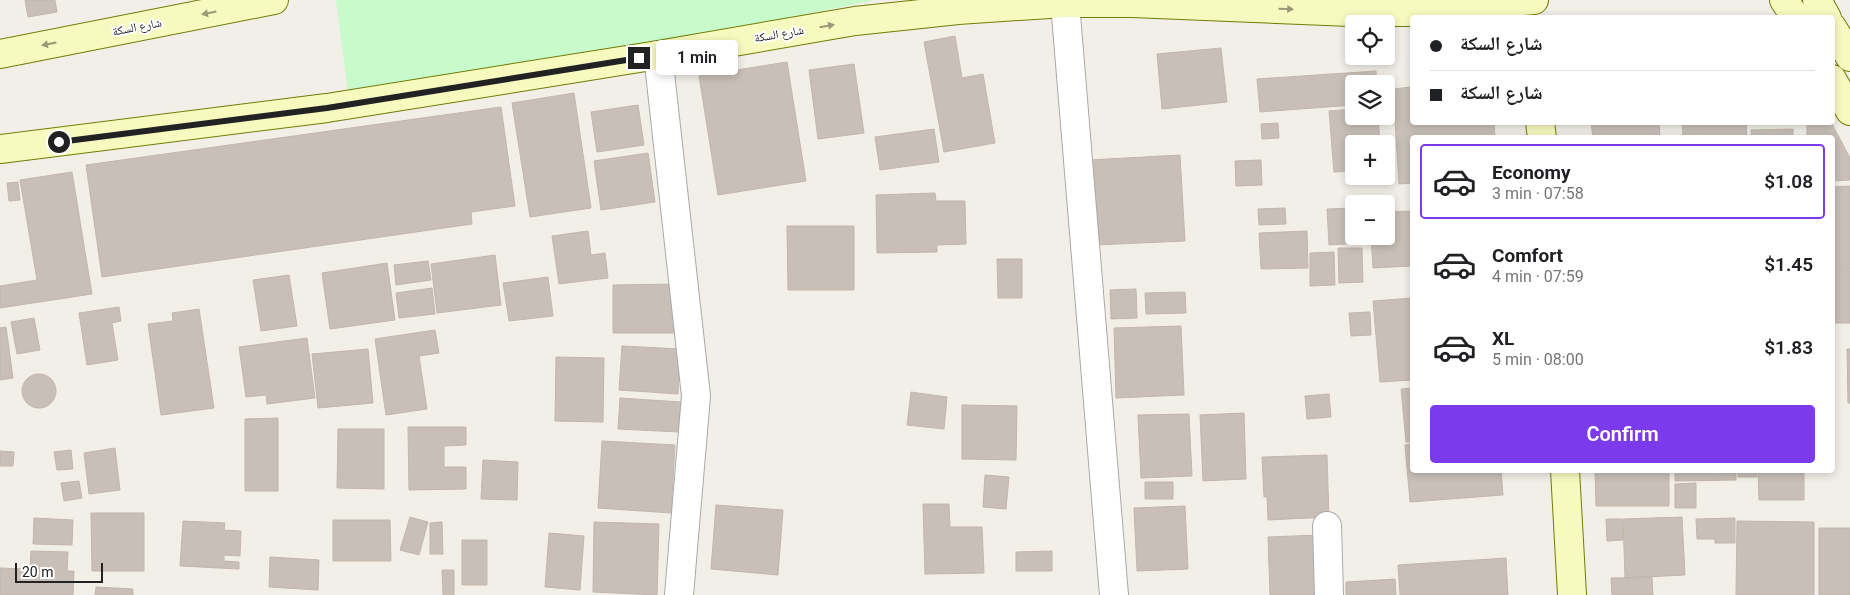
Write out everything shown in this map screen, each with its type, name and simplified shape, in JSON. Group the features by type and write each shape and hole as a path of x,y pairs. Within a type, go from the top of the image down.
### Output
{"main road":[{"name":"شارع السكة","path":"0,54 274,0"},
{"path":"1784,0 1794,15"},
{"path":"1817,0 1825,15"},
{"name":"شارع السكة","path":"0,149 327,108 855,22 958,10 1132,1 1351,12 1411,6 1532,6"},
{"path":"1835,32 1850,57"},
{"path":"1835,84 1850,111"},
{"path":"1565,473 1572,595"}],"street":[{"path":"1065,3 1114,595"},
{"path":"658,55 696,396 679,595"},
{"path":"1327,526 1329,595"}],"green space":[{"path":"336,0 876,0 753,25 348,93"}],"building":[{"path":"25,0 55,0 57,12 28,17"},
{"path":"955,36 962,78 983,74 995,143 944,152 924,42"},
{"path":"1221,48 1227,102 1162,109 1157,54"},
{"path":"787,62 806,181 718,195 699,76"},
{"path":"854,64 864,133 818,139 809,70"},
{"path":"1376,71 1376,75 1345,75 1345,106 1260,112 1257,79"},
{"path":"1410,87 1410,125 1494,125 1495,135 1410,135 1410,183 1399,184 1395,89"},
{"path":"574,93 591,208 530,217 512,103"},
{"path":"638,105 644,145 597,152 591,112"},
{"path":"501,107 515,206 471,212 472,224 102,277 86,165"},
{"path":"1345,110 1345,125 1379,125 1379,135 1345,135 1345,171 1334,172 1329,111"},
{"path":"1278,123 1279,138 1262,139 1261,124"},
{"path":"1591,125 1659,125 1660,135 1593,135"},
{"path":"1682,125 1746,125 1747,135 1683,135"},
{"path":"1807,125 1833,125 1850,158 1850,180 1835,181 1835,135 1807,135"},
{"path":"934,129 939,162 880,170 875,137"},
{"path":"1793,129 1793,135 1752,135 1751,130"},
{"path":"648,153 655,202 601,210 594,161"},
{"path":"1180,155 1185,241 1094,245 1089,160"},
{"path":"1261,160 1262,185 1236,186 1235,161"},
{"path":"72,172 92,294 0,308 0,286 37,280 20,180"},
{"path":"18,182 20,200 9,201 7,183"},
{"path":"1850,186 1850,266 1835,266 1835,187"},
{"path":"935,193 936,201 965,201 966,244 937,245 937,252 877,253 876,195"},
{"path":"1285,208 1286,224 1259,225 1258,209"},
{"path":"1345,208 1345,244 1329,245 1327,209"},
{"path":"1410,211 1410,266 1373,268 1372,245 1395,245 1395,212"},
{"path":"787,226 854,226 854,290 788,290"},
{"path":"588,231 591,255 605,253 608,278 559,284 552,236"},
{"path":"1307,231 1308,268 1261,269 1259,233"},
{"path":"1338,248 1362,248 1363,282 1339,283"},
{"path":"1334,252 1335,285 1310,286 1310,253"},
{"path":"495,255 501,305 437,313 431,264"},
{"path":"997,259 1022,259 1022,298 998,298"},
{"path":"428,261 431,280 396,285 394,265"},
{"path":"387,263 395,320 330,329 322,273"},
{"path":"1835,267 1850,267 1850,323 1835,323"},
{"path":"289,275 297,326 261,331 253,280"},
{"path":"548,277 553,316 509,321 503,283"},
{"path":"677,284 677,333 613,333 613,285"},
{"path":"432,288 435,314 399,318 396,293"},
{"path":"1136,289 1137,318 1111,319 1110,290"},
{"path":"1185,292 1186,313 1146,314 1145,293"},
{"path":"1410,298 1410,380 1380,382 1373,301"},
{"path":"119,307 121,321 112,323 118,360 87,365 79,313"},
{"path":"199,309 214,408 161,415 148,324 173,321 172,313"},
{"path":"1370,312 1371,335 1351,336 1349,313"},
{"path":"34,318 40,350 17,354 11,322"},
{"path":"1181,326 1184,395 1116,398 1114,328"},
{"path":"6,327 13,378 0,380 0,328"},
{"path":"435,330 439,353 419,356 427,409 386,415 375,339"},
{"path":"307,338 315,398 267,404 266,395 246,397 239,347"},
{"path":"622,346 680,349 678,394 619,390"},
{"path":"368,349 373,403 318,408 312,354"},
{"path":"1847,349 1850,349 1850,403 1848,403"},
{"path":"556,357 604,358 603,422 555,421"},
{"path":"39,374 51,379 56,391 51,403 39,408 27,403 22,391 27,379"},
{"path":"1410,388 1410,442 1406,442 1401,389"},
{"path":"911,392 947,397 944,429 907,425"},
{"path":"1329,394 1331,417 1307,419 1305,396"},
{"path":"620,398 681,402 679,432 618,429"},
{"path":"962,405 1017,406 1016,460 962,459"},
{"path":"1244,413 1246,479 1203,481 1200,415"},
{"path":"1189,414 1192,476 1141,478 1138,415"},
{"path":"278,418 278,491 245,491 245,419"},
{"path":"408,427 466,427 466,445 444,446 444,467 466,467 466,489 409,490"},
{"path":"338,429 384,429 384,489 337,488"},
{"path":"602,441 675,445 671,513 598,508"},
{"path":"1410,444 1410,473 1501,473 1503,495 1410,502 1405,445"},
{"path":"115,448 120,490 89,494 84,453"},
{"path":"71,450 73,469 57,470 54,452"},
{"path":"0,451 14,452 13,466 0,466"},
{"path":"1327,455 1329,517 1268,520 1267,497 1264,497 1262,457"},
{"path":"483,460 518,462 517,500 481,499"},
{"path":"1595,473 1669,473 1669,506 1596,506"},
{"path":"1675,473 1736,473 1736,480 1675,481"},
{"path":"1738,473 1756,473 1757,477 1738,477"},
{"path":"1758,473 1804,473 1804,500 1759,500"},
{"path":"985,475 1009,477 1006,509 983,507"},
{"path":"79,481 82,498 64,501 61,483"},
{"path":"1145,482 1173,482 1173,499 1145,499"},
{"path":"1696,483 1696,508 1675,508 1675,484"},
{"path":"923,504 949,504 950,527 982,527 984,573 925,574"},
{"path":"716,505 783,510 778,575 711,569"},
{"path":"1185,506 1188,569 1137,571 1134,508"},
{"path":"91,513 144,513 144,571 92,571"},
{"path":"410,517 428,522 419,555 400,550"},
{"path":"1682,517 1685,575 1625,578 1623,519"},
{"path":"34,518 73,520 72,545 33,544"},
{"path":"1735,518 1735,543 1715,543 1715,539 1697,539 1696,519"},
{"path":"1606,519 1622,519 1623,540 1607,541"},
{"path":"333,520 390,520 391,561 333,561"},
{"path":"183,521 225,523 224,530 241,531 240,556 224,555 224,561 239,562 239,569 180,566"},
{"path":"1737,521 1814,522 1814,595 1736,595"},
{"path":"442,522 443,554 430,554 430,523"},
{"path":"594,522 659,524 657,595 593,592"},
{"path":"1819,528 1850,528 1850,595 1819,595"},
{"path":"549,533 584,536 580,590 545,587"},
{"path":"1319,535 1321,595 1270,595 1268,537"},
{"path":"462,540 487,540 487,585 462,585"},
{"path":"31,551 68,552 67,571 74,571 73,595 0,595 0,568 30,569"},
{"path":"1052,551 1052,571 1016,571 1016,552"},
{"path":"270,557 319,560 318,590 269,587"},
{"path":"1506,558 1508,595 1400,595 1398,565"},
{"path":"442,570 454,570 454,595 443,595"},
{"path":"1652,577 1653,595 1612,595 1611,578"},
{"path":"1395,579 1396,595 1346,595 1346,582"},
{"path":"96,587 133,589 133,595 95,595"}],"route":[{"path":"59,142 327,108 639,58"}]}
